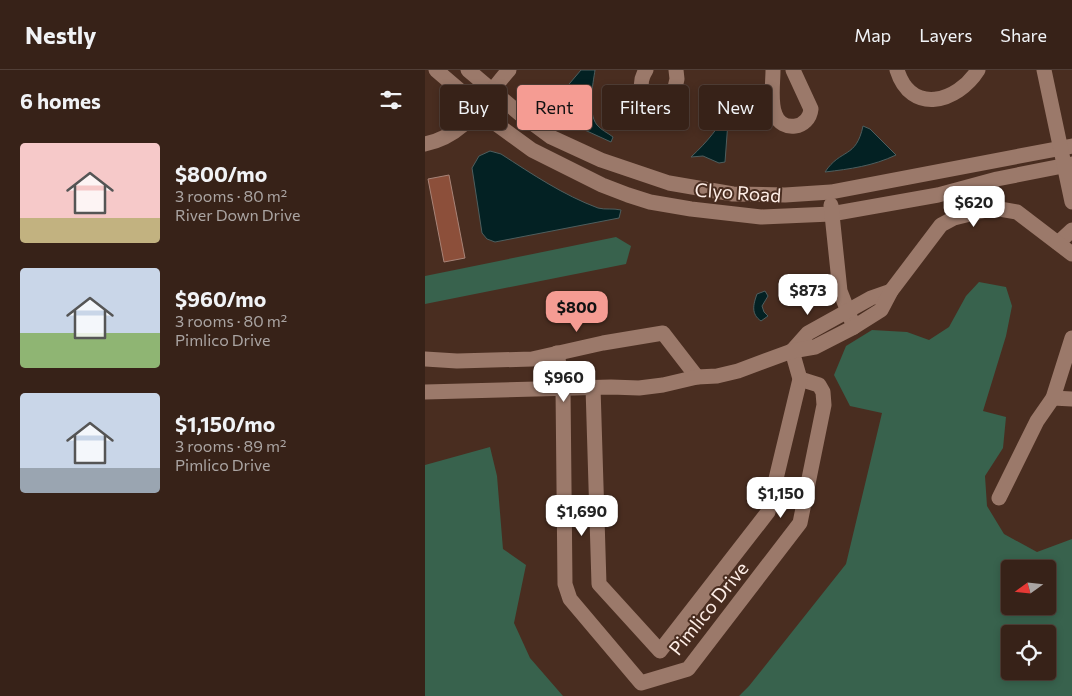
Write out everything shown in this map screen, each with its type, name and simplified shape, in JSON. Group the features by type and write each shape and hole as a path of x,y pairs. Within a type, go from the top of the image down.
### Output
{"street":[{"name":"Clyo Road","path":"436,70 454,85"},
{"name":"Clyo Road","path":"468,70 486,85"},
{"path":"496,85 509,70"},
{"path":"646,70 641,80 641,88 647,100 657,104 663,103 673,96 677,80 676,70"},
{"path":"773,70 775,116 784,124 795,127 803,125 808,120 811,110 793,70"},
{"path":"897,70 903,85 911,93 920,98 936,99 945,98 959,91 972,80 978,70"},
{"path":"1044,70 1066,148 1072,202"},
{"name":"Clyo Road","path":"507,102 551,137 601,160 669,183 733,194 785,195 831,192 1066,148"},
{"path":"425,144 443,140 458,130"},
{"name":"Clyo Road","path":"504,130 532,150 602,185 650,202 753,216 831,214 938,195 997,179 1068,165"},
{"path":"831,192 831,214 840,291 854,327"},
{"path":"425,392 593,387 639,388 739,371 792,351 815,347 854,327 881,310 891,291 941,225 954,218 994,208 1017,212 1072,254"},
{"path":"1057,243 1072,230"},
{"path":"792,351 808,333 871,298 891,291"},
{"path":"425,360 532,359 603,342 663,333 697,377"},
{"path":"999,498 1037,421 1053,398 1072,338"},
{"name":"Pimlico Drive","path":"593,387 599,584 660,651 768,512 800,379 792,351"},
{"name":"Pimlico Drive","path":"557,353 563,388 565,584 570,598 641,683 688,669 800,523 824,405 823,392 819,385 800,379"},
{"path":"1053,398 1072,399"}],"green space":[{"path":"616,237 631,246 626,264 425,304 425,276"},
{"path":"979,282 1006,287 1012,306 1006,336 983,411 1006,417 1003,448 985,476 987,506 1004,534 1037,552 1072,539 1072,696 739,696 846,564 882,413 850,406 834,375 846,346 872,330 907,332 929,340 949,327 966,296"},
{"path":"490,447 497,476 503,549 526,565 514,623 530,658 563,696 425,696 425,465"}],"water":[{"path":"581,70 595,70 592,91 592,85 568,85"},
{"path":"592,113 597,125 613,137 611,142 585,130 592,130"},
{"path":"863,126 870,129 896,155 870,164 825,172 831,164 852,149 860,136"},
{"path":"715,130 727,130 725,162 719,163 703,156 691,157 702,146"},
{"path":"490,151 501,154 548,184 585,203 601,209 621,210 619,218 495,242 487,239 482,233 472,168 479,156"},
{"path":"765,291 768,296 762,306 768,316 761,321 754,312 754,306 757,294"}],"building":[{"path":"449,175 465,258 444,262 428,179"}]}
